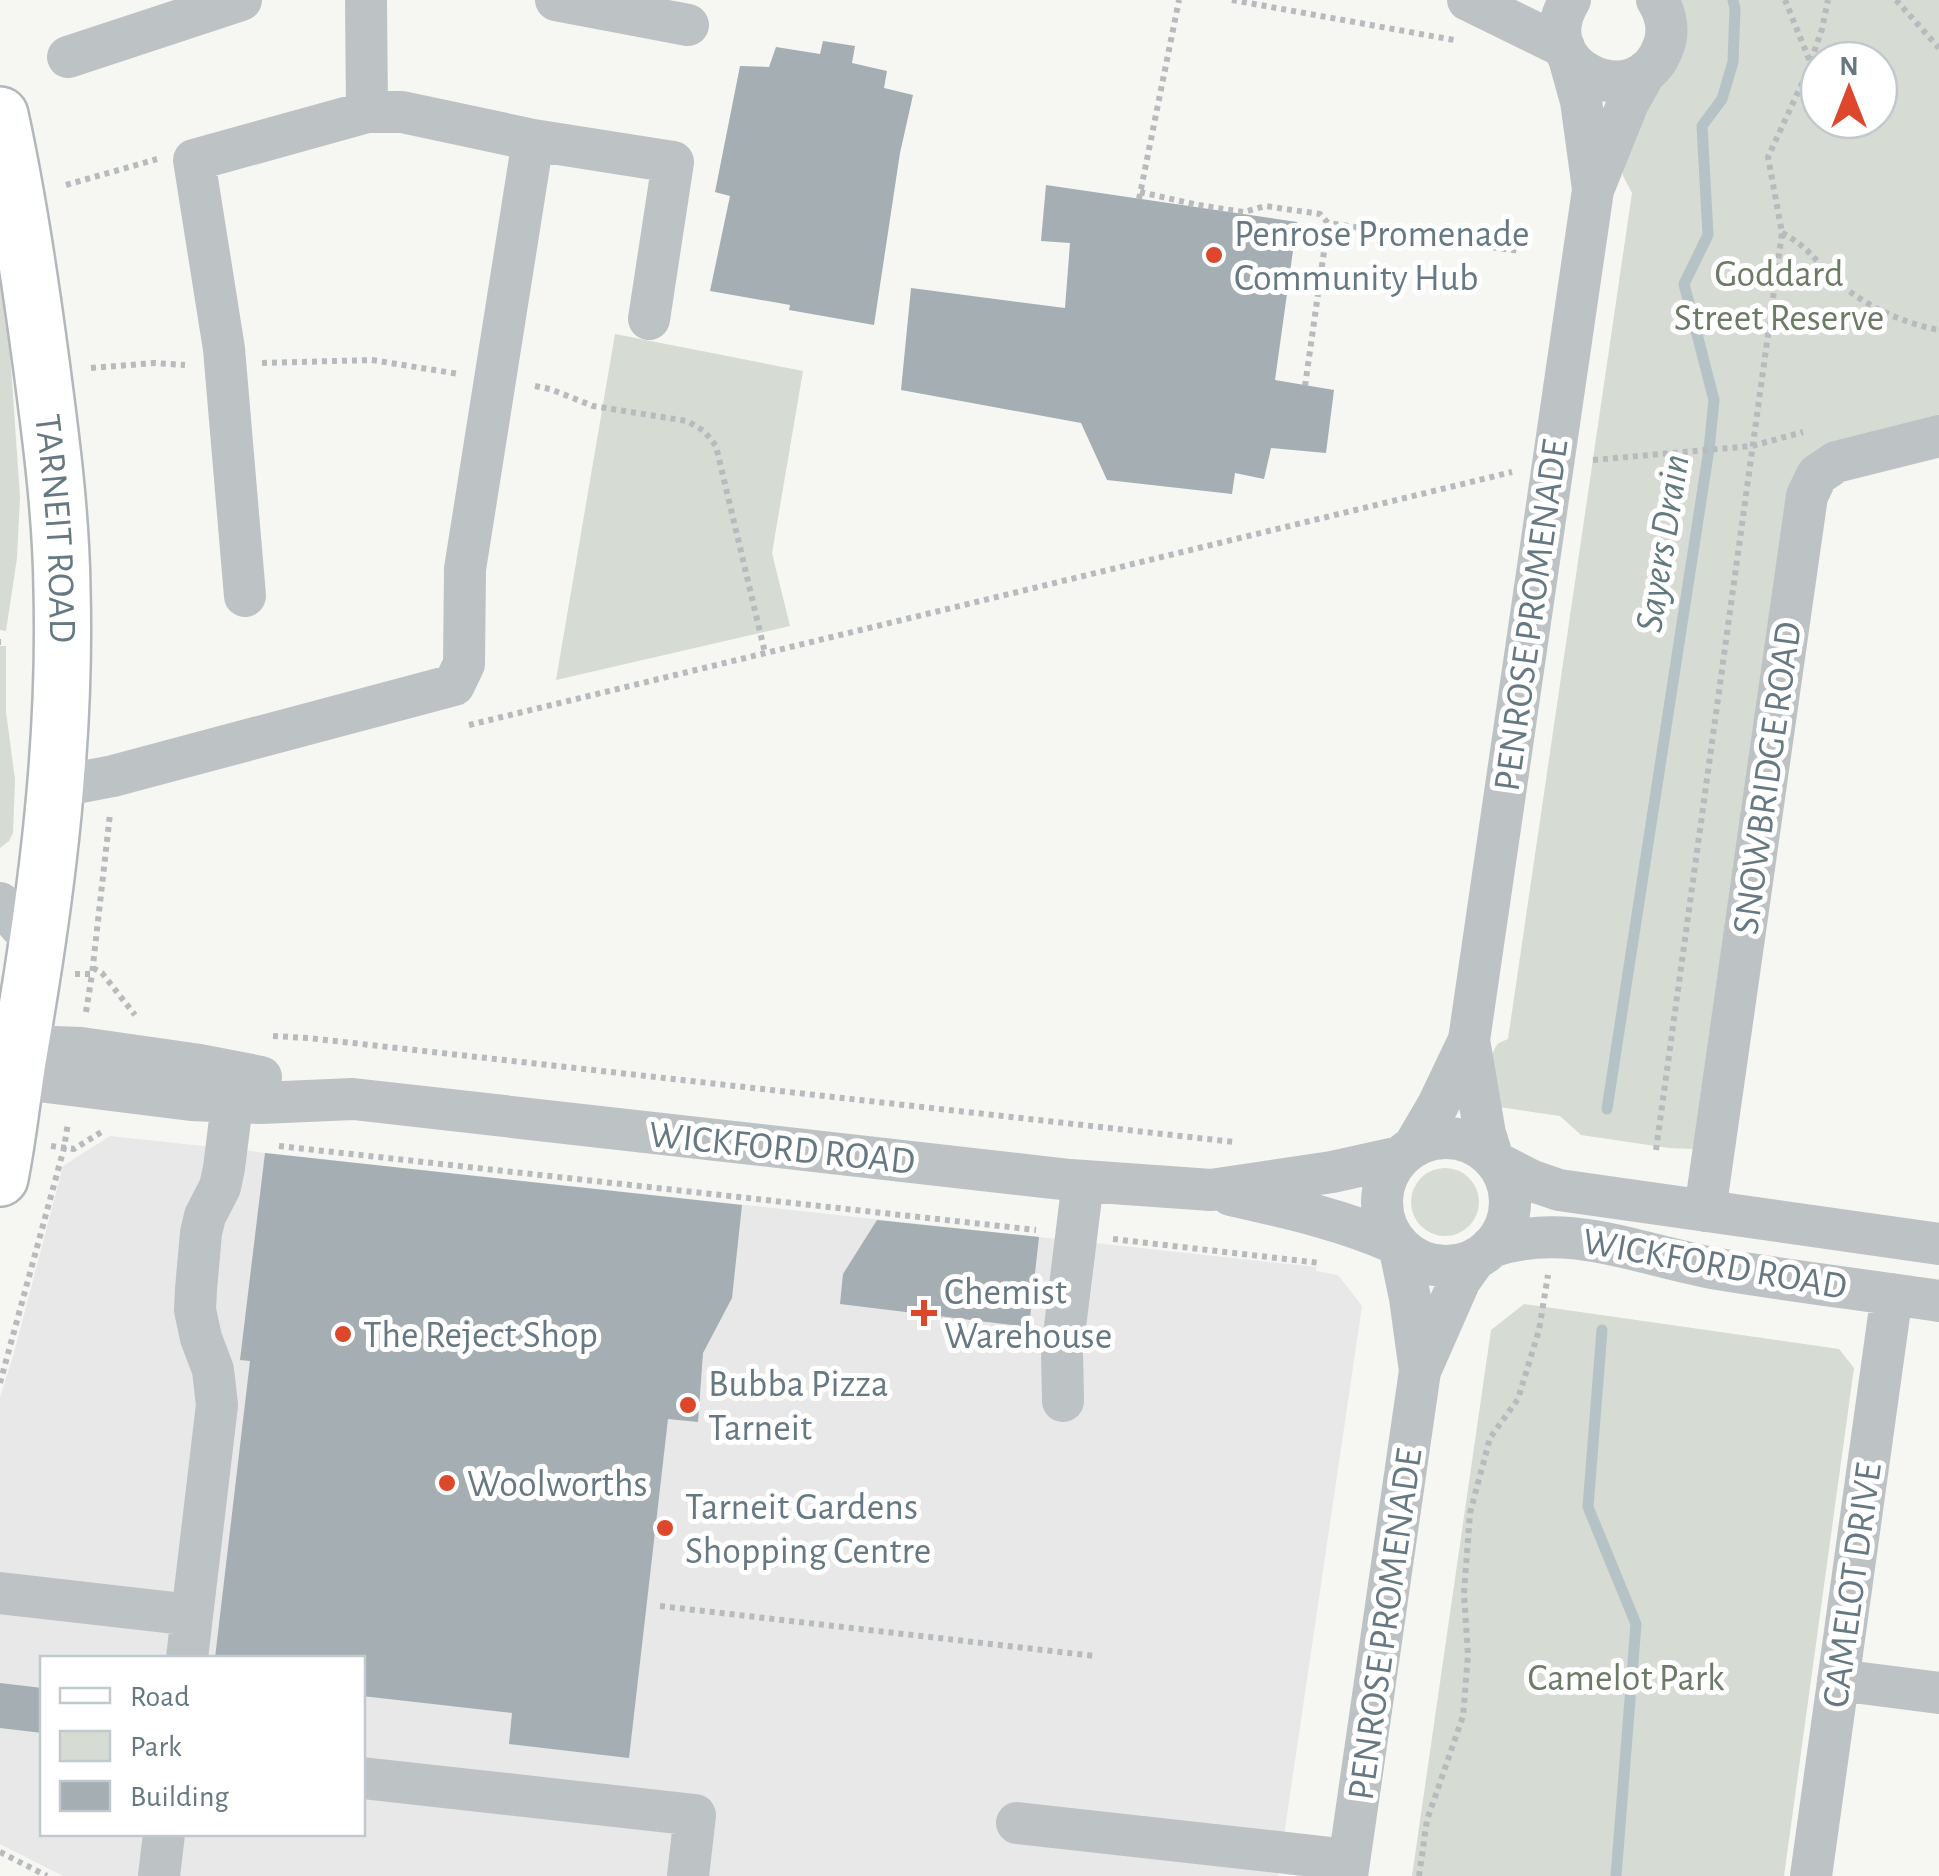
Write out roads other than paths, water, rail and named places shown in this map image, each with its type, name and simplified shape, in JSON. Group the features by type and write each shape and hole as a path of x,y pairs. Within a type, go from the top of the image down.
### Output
{"main road":[{"name":"TARNEIT ROAD","path":"0,115 27,260 58,499 62,589 62,677 50,850 36,960 9,1061 4,1159"}],"street":[{"path":"68,57 241,0"},
{"path":"366,0 367,112"},
{"path":"556,0 688,24"},
{"path":"1468,0 1566,52"},
{"path":"1570,0 1560,33 1566,52 1580,71 1613,82 1646,72"},
{"name":"PENROSE PROMENADE","path":"1407,1152 1438,1105 1468,1040 1593,190 1628,103 1665,42 1666,23 1657,0"},
{"name":"PENROSE PROMENADE","path":"1566,52 1580,101 1593,190"},
{"path":"245,596 224,348 194,160 367,112 402,112 533,140 673,162 649,319"},
{"path":"56,786 114,776 454,685 464,664 465,569 533,140"},
{"name":"SNOWBRIDGE ROAD","path":"1706,1212 1806,496 1817,475 1836,462 1939,436"},
{"path":"0,904 36,960"},
{"name":"PENROSE PROMENADE","path":"1468,1040 1485,1134 1495,1161"},
{"name":"WICKFORD ROAD","path":"9,1061 78,1067 232,1105 310,1086 354,1100 1082,1182 1211,1190 1344,1223 1398,1245"},
{"path":"187,1656 217,1405 212,1370 198,1324 196,1290 201,1233 220,1187 232,1105"},
{"path":"1454,1138 1475,1145 1495,1161 1508,1186 1510,1202 1505,1227 1483,1253 1455,1265 1429,1264 1398,1245 1386,1223 1382,1200 1387,1176 1407,1152 1432,1140 1454,1138"},
{"name":"WICKFORD ROAD","path":"1211,1190 1332,1172 1407,1152"},
{"name":"WICKFORD ROAD","path":"1495,1161 1530,1180 1560,1190 1939,1244"},
{"path":"1064,1402 1062,1351 1082,1182"},
{"name":"WICKFORD ROAD","path":"1483,1253 1504,1242 1553,1236 1581,1238 1720,1269 1939,1301"},
{"name":"PENROSE PROMENADE","path":"1398,1245 1420,1372"},
{"name":"PENROSE PROMENADE","path":"1348,1868 1420,1372 1460,1280 1483,1253"},
{"name":"CAMELOT DRIVE","path":"1811,1876 1892,1294"},
{"path":"0,1593 192,1615"},
{"path":"1838,1680 1939,1694"},
{"path":"365,1778 695,1814 688,1876"},
{"path":"1017,1823 1348,1868"},
{"path":"159,1876 164,1836"}],"waterway":[{"name":"Sayers Drain","path":"1607,1109 1709,449 1714,400 1684,284 1708,235 1702,126 1722,99 1733,62 1733,0"},
{"name":"Sayers Drain","path":"1602,1330 1588,1507 1636,1624 1616,1876"}],"place":[{"name":"Penrose Promenade Community Hub","path":"1214,255"},
{"name":"Chemist Warehouse","path":"924,1313"},
{"name":"The Reject Shop","path":"343,1334"},
{"name":"Bubba Pizza Tarneit","path":"688,1405"},
{"name":"Woolworths","path":"447,1483"},
{"name":"Tarneit Gardens Shopping Centre","path":"665,1528"}],"park label":[{"name":"Goddard Street Reserve","path":"1779,295"},
{"name":"Camelot Park","path":"1626,1677"}]}
